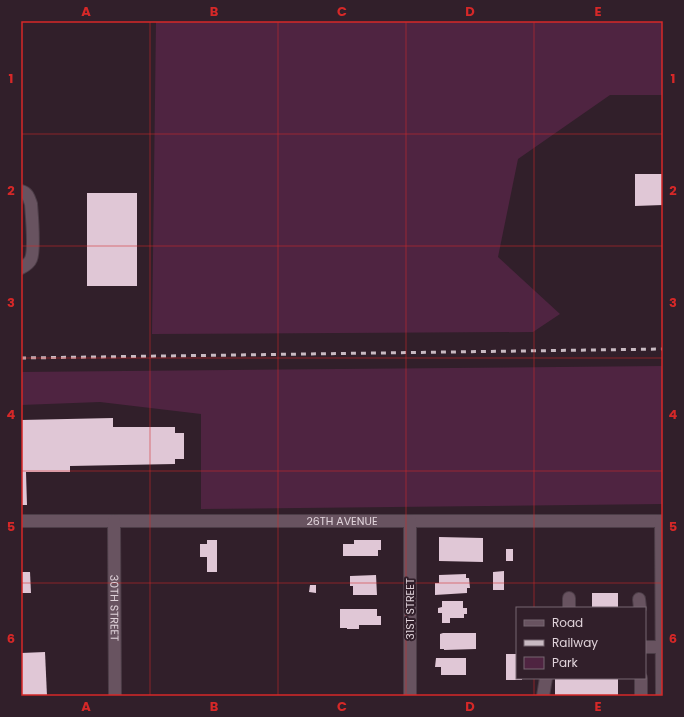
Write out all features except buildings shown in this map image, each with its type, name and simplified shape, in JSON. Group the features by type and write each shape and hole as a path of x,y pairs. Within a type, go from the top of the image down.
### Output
{"street":[{"path":"21,191 25,192 29,197 31,204 32,250 31,258 28,264 21,268"},
{"name":"26TH AVENUE","path":"21,521 662,521"},
{"name":"30TH STREET","path":"114,521 115,696"},
{"name":"31ST STREET","path":"410,521 410,696"},
{"path":"662,521 662,696"},
{"path":"646,647 662,647"},
{"path":"543,696 546,679"},
{"path":"641,679 641,696"}],"green space":[{"path":"156,21 663,21 663,95 610,95 518,159 498,257 560,314 533,332 152,334"},
{"path":"663,366 663,504 201,509 201,414 100,402 21,405 21,372"}],"railway":[{"path":"21,358 663,349"}]}
